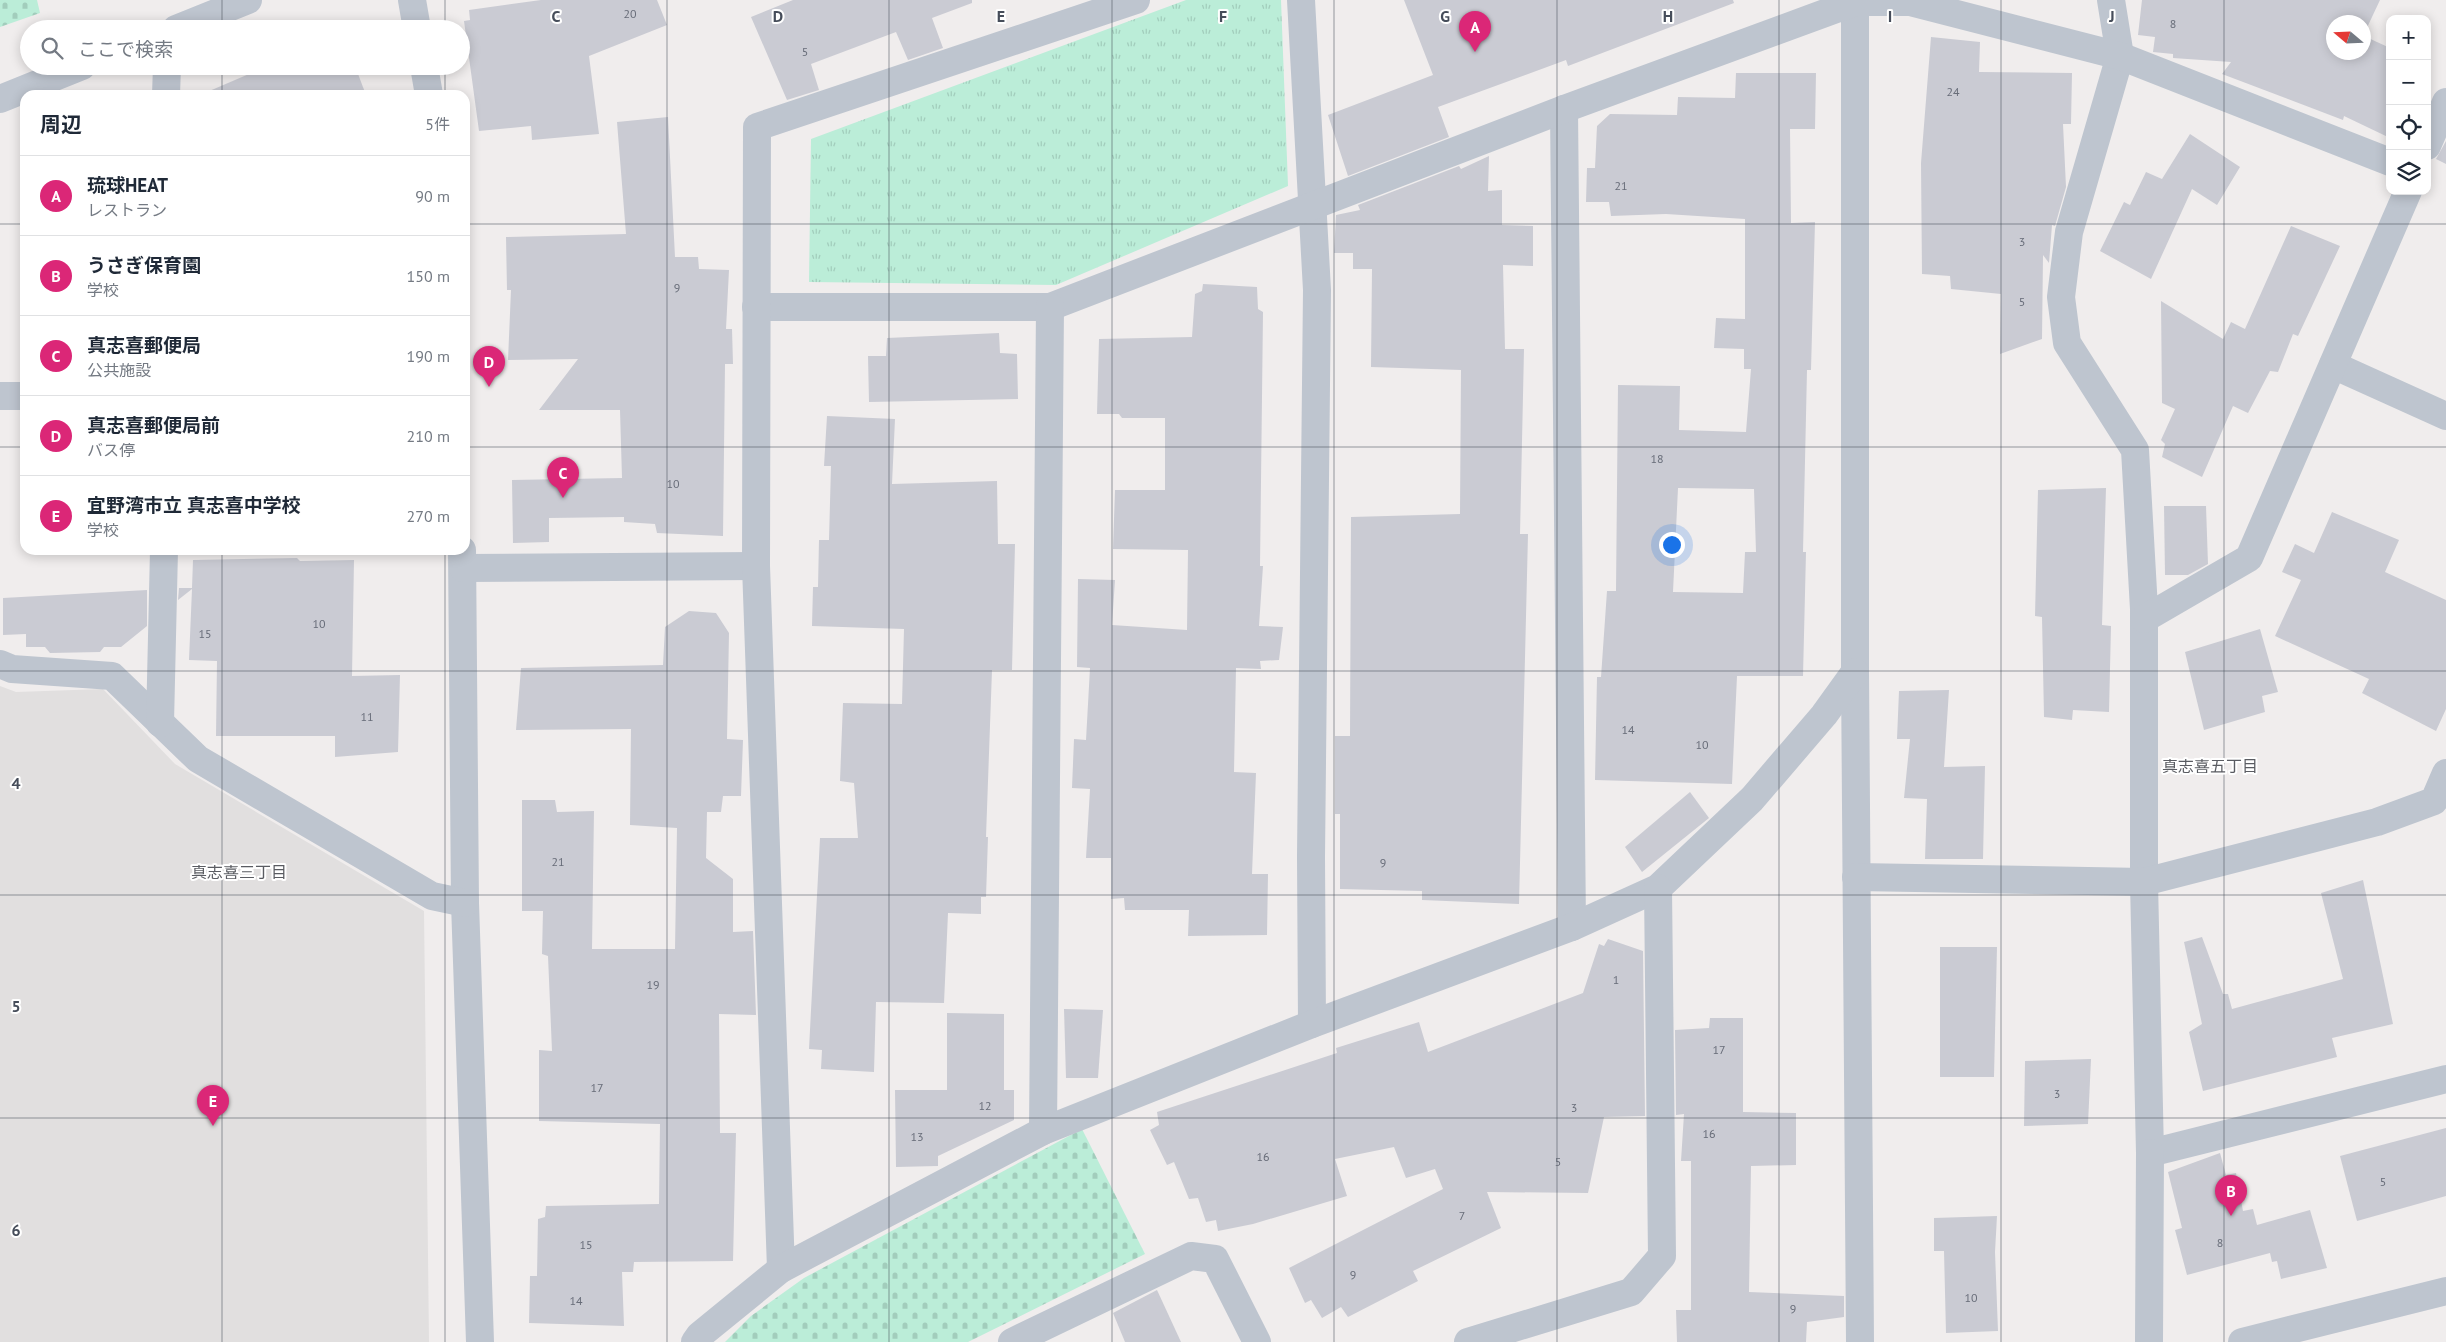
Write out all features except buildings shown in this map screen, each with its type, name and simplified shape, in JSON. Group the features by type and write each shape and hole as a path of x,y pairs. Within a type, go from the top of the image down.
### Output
{"street":[{"path":"198,20 248,0"},
{"path":"412,0 415,20"},
{"path":"780,1269 756,566 757,127 1109,5 1136,0"},
{"path":"1301,0 1317,290 1310,857 1312,1024"},
{"path":"2111,0 2120,56 2069,232 2061,297 2067,343 2136,450 2144,619 2144,882 2150,1152 2149,1342"},
{"path":"756,308 1050,307 1564,109 1855,1 1910,2 2120,56 2386,160"},
{"path":"1855,1 1855,672 1860,1342"},
{"path":"22,90 60,75"},
{"path":"166,90 167,75"},
{"path":"426,75 428,90"},
{"path":"0,99 20,91"},
{"path":"2431,137 2446,102"},
{"path":"1564,109 1572,928"},
{"path":"2144,619 2249,558 2406,195"},
{"path":"1043,1131 1050,307"},
{"path":"2333,365 2446,416"},
{"path":"0,396 20,396"},
{"path":"160,723 164,555"},
{"path":"480,1342 464,903 462,559 756,566"},
{"path":"0,664 12,669 112,676 198,759 432,896 464,903"},
{"path":"695,1342 700,1335 780,1269 1043,1131 1312,1024 1572,928 1658,888 1752,799 1824,715 1855,672"},
{"path":"1856,877 2144,882 2377,822 2434,801 2446,773"},
{"path":"1468,1342 1631,1292 1662,1256 1658,888"},
{"path":"2150,1152 2446,1078"},
{"path":"1012,1342 1191,1256 1215,1259 1258,1342"},
{"path":"2242,1342 2446,1291"}],"shaded area":[{"path":"0,686 16,692 103,689 175,764 424,911 429,1342 0,1342"}],"green space":[{"path":"0,0 37,0 40,13 0,27"},
{"path":"1186,0 1281,0 1288,186 1056,285 809,282 811,139"},
{"path":"1082,1129 1145,1254 968,1342 725,1342 751,1316 804,1278"}],"place":[{"name":"琉球HEAT","path":"1475,52"},
{"name":"真志喜郵便局前","path":"489,387"},
{"name":"真志喜郵便局","path":"563,498"},
{"name":"宜野湾市立 真志喜中学校","path":"213,1126"},
{"name":"うさぎ保育園","path":"2231,1216"}],"district":[{"name":"真志喜五丁目","path":"2210,766"},
{"name":"真志喜三丁目","path":"239,872"}]}
